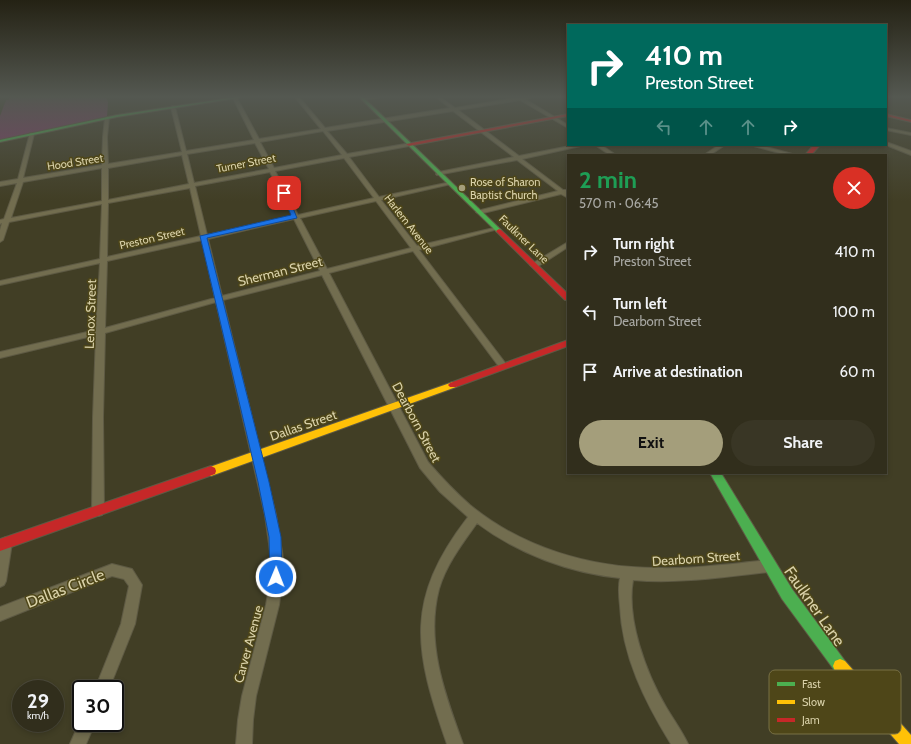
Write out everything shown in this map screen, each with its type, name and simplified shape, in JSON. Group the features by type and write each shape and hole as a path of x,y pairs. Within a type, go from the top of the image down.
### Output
{"street":[{"path":"0,141 43,132"},
{"name":"Lenox Street","path":"98,510 97,467 104,259 106,132"},
{"name":"Carver Avenue","path":"179,132 203,236 258,454 275,537 276,577 267,628 252,677 246,707 244,744"},
{"name":"Dearborn Street","path":"252,132 273,170 323,272 424,465 447,493 475,516 518,542 545,554 599,569 629,574 664,575 769,566"},
{"name":"Hood Street","path":"0,184 308,132"},
{"name":"Harlem Avenue","path":"325,132 346,156 503,366"},
{"name":"Faulkner Lane","path":"397,132 567,297"},
{"name":"Turner Street","path":"3,221 481,132"},
{"path":"486,132 518,158 565,191"},
{"path":"900,132 911,134"},
{"path":"0,240 3,221 20,181 32,134"},
{"path":"887,144 911,153"},
{"path":"439,174 577,146"},
{"path":"600,146 612,154"},
{"path":"708,154 720,146"},
{"path":"757,146 789,154"},
{"path":"809,154 816,146"},
{"path":"902,150 911,148"},
{"name":"Preston Street","path":"0,283 203,236 449,183"},
{"path":"479,212 565,191"},
{"name":"Sherman Street","path":"0,355 102,331 219,299 496,228"},
{"path":"534,264 567,245"},
{"name":"Dallas Street","path":"3,544 393,407 567,343"},
{"name":"Faulkner Lane","path":"717,474 769,566 798,612 843,670"},
{"path":"455,744 433,683 427,641 429,613 431,600 441,568 451,550 475,516"},
{"path":"0,580 3,544"},
{"name":"Dallas Circle","path":"0,614 112,570 128,573 136,585 128,624 106,680"},
{"path":"629,574 625,580 626,608 634,649 654,699 680,744"},
{"path":"78,744 83,732"}],"shaded area":[{"path":"0,132 39,132 0,140"}],"traffic: fast":[{"path":"0,141 43,132"},
{"path":"397,132 499,231"},
{"path":"716,474 787,594 840,666"}],"traffic: slow":[{"path":"211,471 453,385"},
{"path":"840,666 844,670"},
{"path":"900,734 909,744"}],"traffic: jam":[{"path":"409,144 476,132"},
{"path":"809,154 816,146"},
{"path":"499,231 567,297"},
{"path":"453,385 567,343"},
{"path":"0,545 211,471"}],"place":[{"name":"Rose of Sharon Baptist Church","path":"462,188"}],"route":[{"path":"276,577 277,558 275,537 258,454 203,236 295,216 284,193"}]}
